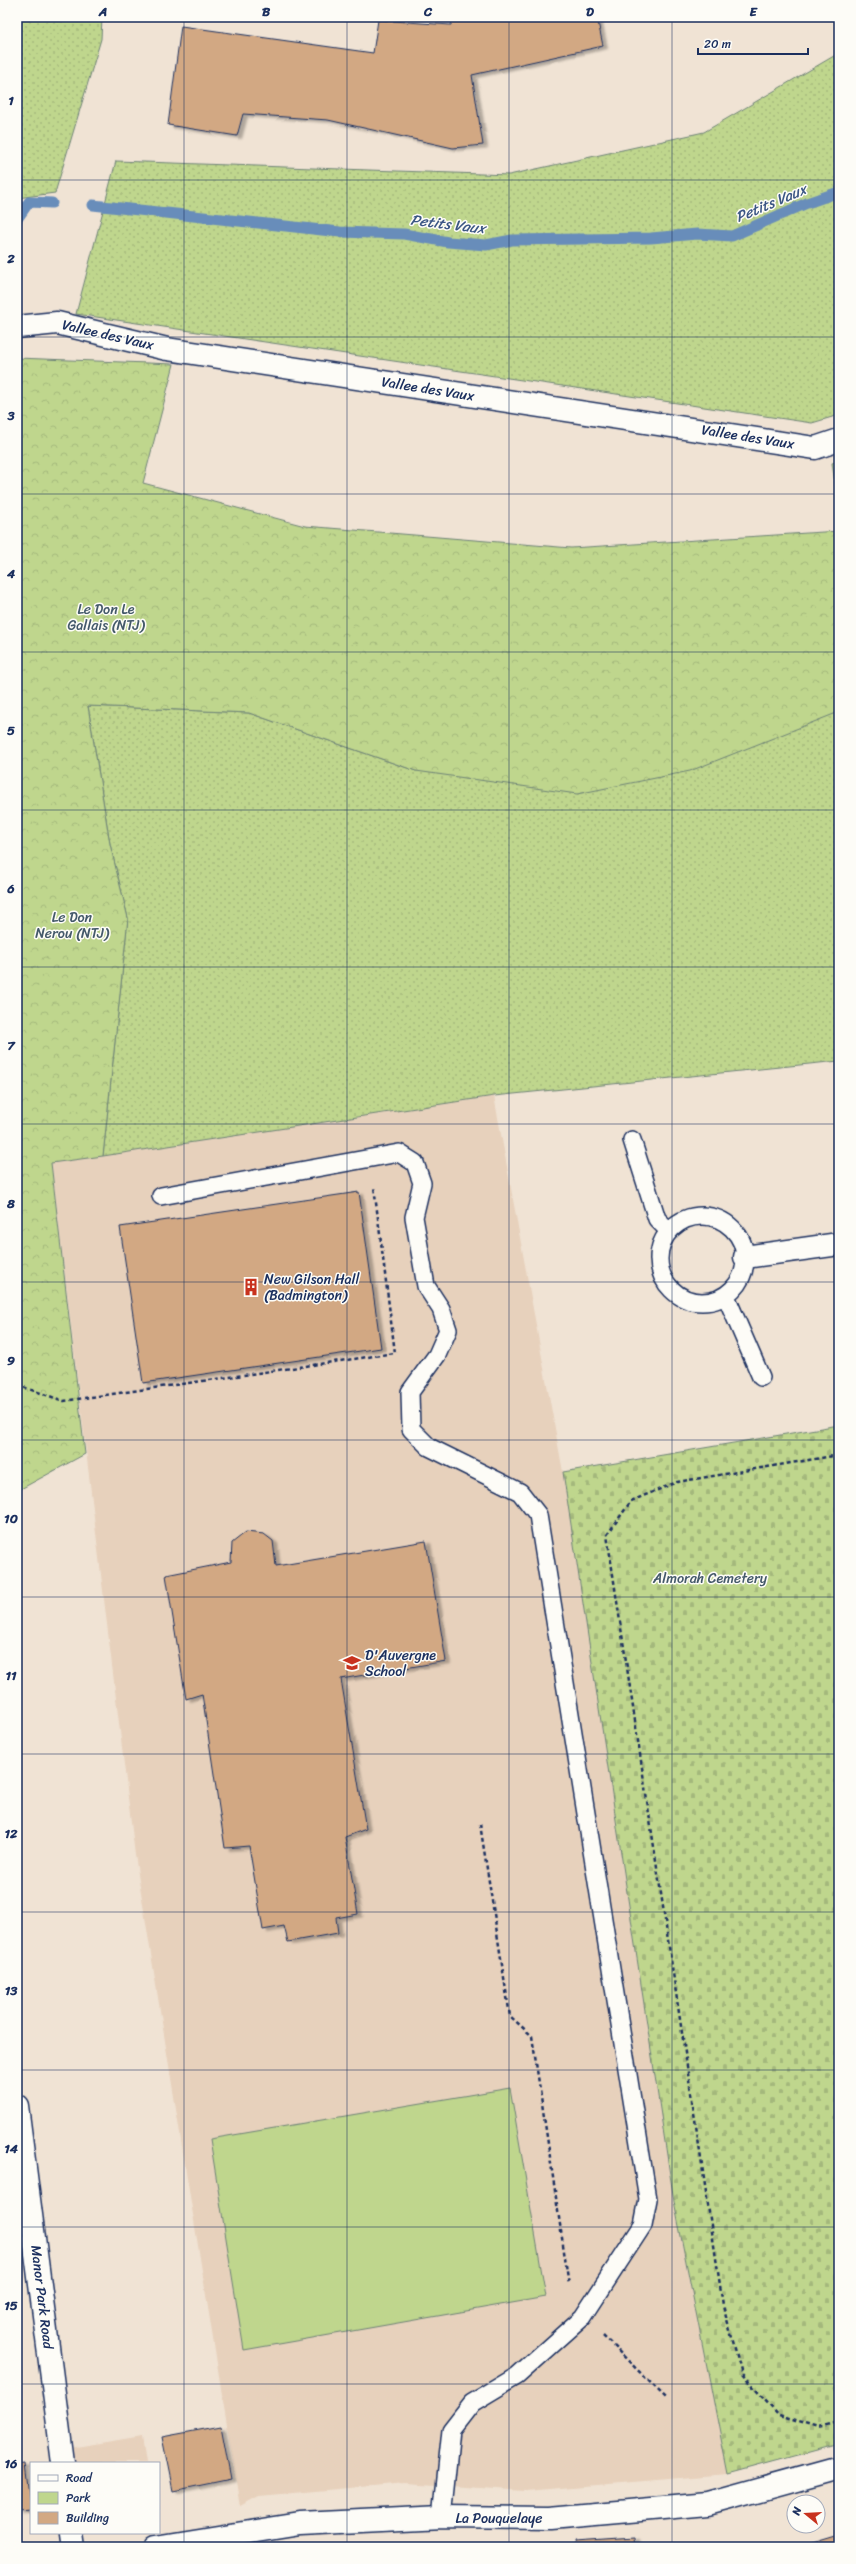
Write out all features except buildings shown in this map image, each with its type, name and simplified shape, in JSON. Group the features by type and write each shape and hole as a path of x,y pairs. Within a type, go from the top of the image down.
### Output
{"street":[{"name":"Vallee des Vaux","path":"17,327 57,323 167,349 815,448 839,440"},
{"path":"745,1257 839,1244"},
{"name":"Manor Park Road","path":"17,2106 63,2462"},
{"name":"La Pouquelaye","path":"156,2547 300,2524 442,2518 550,2518 708,2504 839,2468"},
{"path":"72,2534 74,2547"}],"lane":[{"path":"632,1140 657,1219 669,1231"},
{"path":"161,1196 399,1153 415,1163 422,1183 414,1217 426,1286 441,1309 448,1330 437,1355 410,1392 411,1429 429,1447 520,1492 538,1515 648,2199 643,2225 583,2316 516,2376 472,2403 451,2430 442,2518"},
{"path":"701,1216 716,1218 734,1230 742,1242 745,1257 744,1270 738,1283 726,1296 701,1303 690,1301 676,1294 667,1285 661,1271 659,1252 669,1231 685,1219 701,1216"},
{"path":"726,1296 760,1377"}],"path":[{"path":"17,1385 64,1401 395,1353 374,1185"},
{"path":"839,1455 677,1482 631,1501 607,1535 723,2305 742,2374 779,2416 820,2428 839,2423"},
{"path":"480,1824 510,2016 532,2036 570,2288 583,2316 667,2399"}],"shaded area":[{"name":"D'Auvergne School","path":"494,1096 563,1472 674,2201 728,2474 526,2491 406,2483 259,2496 240,2506 135,1855 51,1162"},
{"path":"142,2436 146,2462 72,2462 70,2448"}],"green space":[{"path":"17,17 102,17 101,39 55,193 17,198"},
{"path":"839,53 839,415 812,423 76,314 116,161 509,175 704,132"},
{"path":"17,358 174,364 143,483 305,526 571,548 839,531 839,712 690,771 577,794 416,771 249,713 88,706 110,844 128,918 103,1156 51,1163 85,1454 17,1491"},
{"path":"839,461 839,511 832,463"},
{"path":"88,706 249,713 416,771 839,712 839,1061 494,1096 103,1156 128,918 110,844"},
{"name":"Almorah Cemetery","path":"839,1425 839,2444 728,2474 674,2201 563,1472"},
{"path":"510,2088 546,2297 244,2350 210,2139"}],"waterway":[{"name":"Petits Vaux","path":"93,205 340,232 404,234 448,242 486,245 512,240 651,238 697,234 732,236 807,203 839,192"},
{"name":"Petits Vaux","path":"17,219 29,202 52,203"}],"place":[{"name":"New Gilson Hall (Badmington)","path":"251,1287"},
{"name":"D'Auvergne School","path":"352,1663"}],"park label":[{"name":"Le Don Le Gallais (NTJ)","path":"106,618"},
{"name":"Le Don Nerou (NTJ)","path":"72,926"}]}
